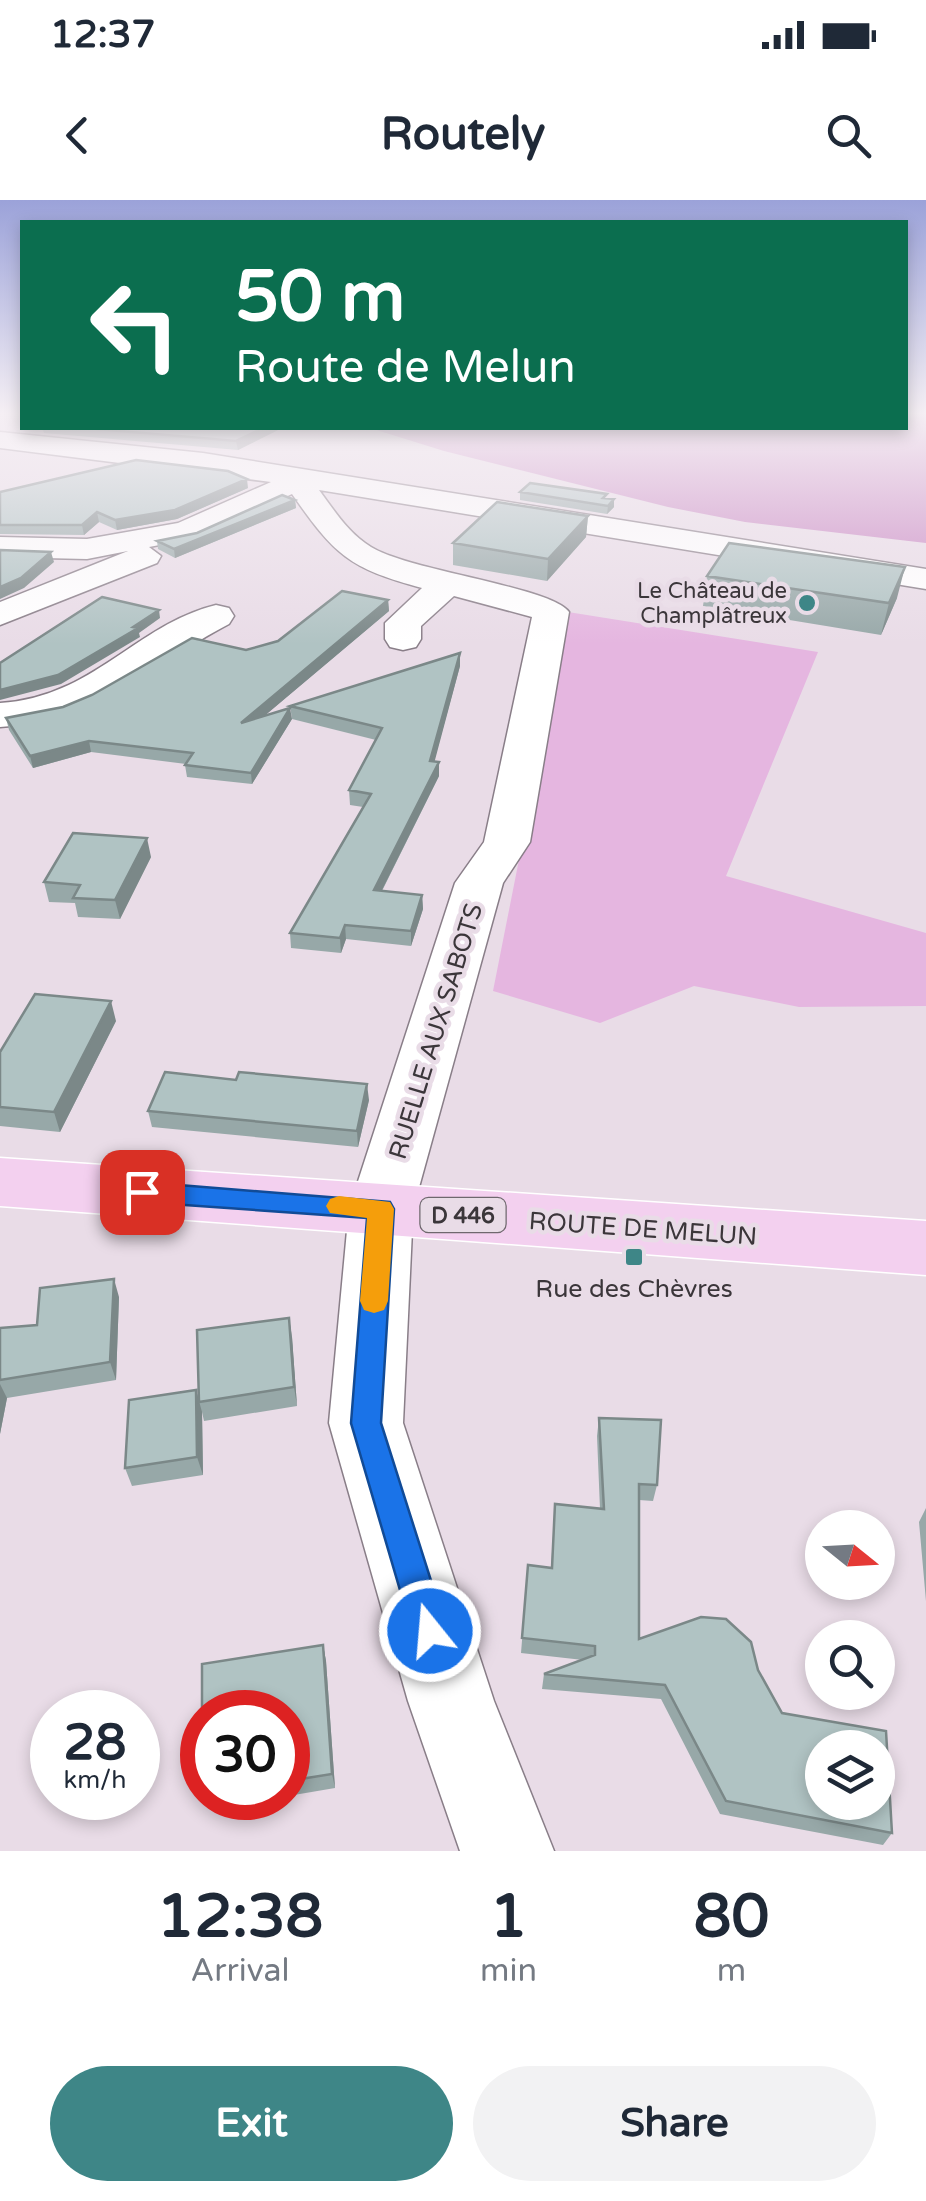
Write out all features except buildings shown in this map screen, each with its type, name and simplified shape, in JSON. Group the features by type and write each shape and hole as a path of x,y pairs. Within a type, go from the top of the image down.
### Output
{"main road":[{"name":"ROUTE DE MELUN","path":"0,1182 926,1248"}],"street":[{"path":"0,614 99,560 174,543 186,531 275,490"},
{"name":"RUELLE AUX SABOTS","path":"305,490 346,544 362,555 446,585 530,603 550,612 508,842 479,883 380,1209"},
{"path":"361,490 926,579"},
{"path":"0,547 99,560"},
{"path":"403,640 403,622 446,585"},
{"path":"0,714 34,712 99,689 188,629 216,616"},
{"path":"380,1209 366,1423 451,1701 507,1851"}],"shaded area":[{"path":"600,490 926,490 926,543 745,522"},
{"path":"568,612 818,652 726,876 926,933 926,1006 799,1007 694,986 600,1023 493,991"}],"slow traffic":[{"path":"339,1206 380,1209 374,1301"}],"place":[{"name":"Le Château de Champlâtreux","path":"807,603"},
{"name":"Rue des Chèvres","path":"634,1257"}],"route":[{"path":"142,1192 380,1209 366,1423 430,1631"}]}
